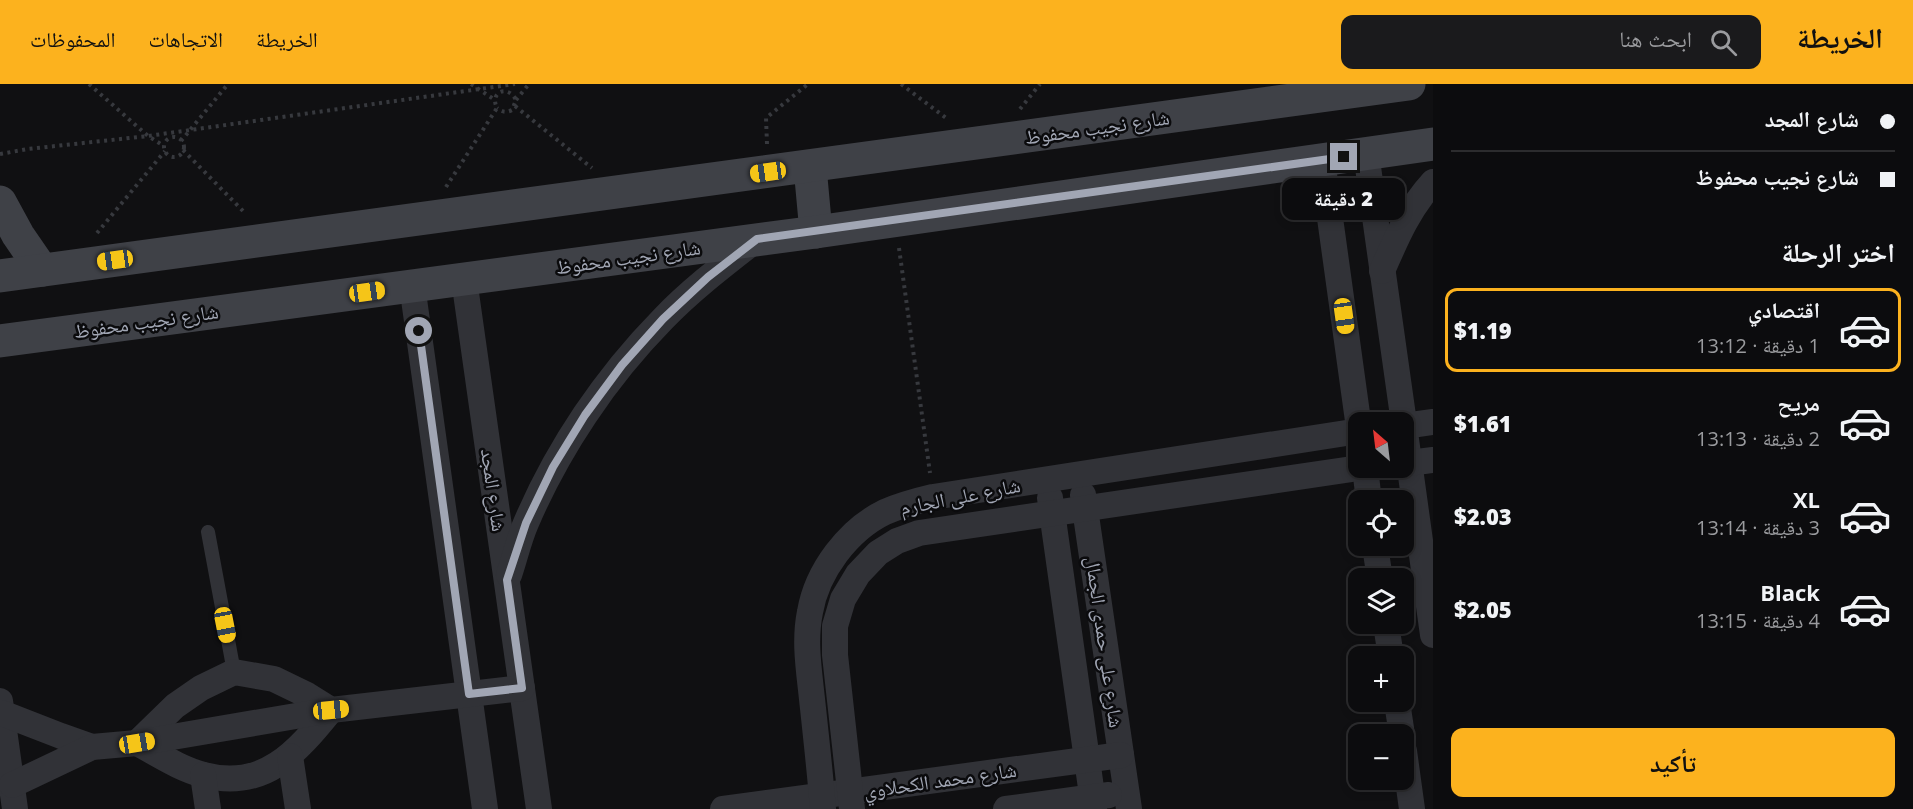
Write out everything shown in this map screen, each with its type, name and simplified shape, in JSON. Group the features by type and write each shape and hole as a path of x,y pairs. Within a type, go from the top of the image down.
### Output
{"street":[{"name":"شارع نجيب محفوظ","path":"0,276 1409,84"},
{"name":"شارع نجيب محفوظ","path":"0,340 816,232 1433,144"},
{"path":"1366,153 1402,412"},
{"path":"1322,160 1357,412"},
{"path":"810,167 816,232"},
{"path":"1382,271 1409,214 1433,182"},
{"path":"0,202 18,235 56,268"},
{"path":"507,580 526,523 553,467 585,415 622,365 663,319 708,277 757,239"},
{"name":"شارع المجد","path":"464,279 539,809"},
{"path":"412,285 485,809"},
{"path":"1414,424 1433,422"},
{"name":"شارع على الجارم","path":"822,802 806,643 810,610 820,579 837,551 861,528 883,513 907,503 933,497 1348,431"},
{"path":"1414,446 1421,461 1433,635"},
{"name":"شارع على الجارم","path":"851,800 835,655 836,626 843,598 858,574 878,554 897,541 919,533 1348,470"},
{"name":"شارع على حمدى الجمال","path":"1080,474 1128,801"},
{"name":"شارع على حمدى الجمال","path":"1048,480 1093,803"},
{"path":"861,528 878,554"},
{"path":"137,743 175,706 201,688 234,672 274,679 331,710"},
{"path":"1,707 61,736 92,747 137,743 331,710 522,688"},
{"path":"1,707 13,797 92,747"},
{"path":"137,743 203,775 234,780 264,773 290,756 331,710"},
{"name":"شارع محمد الكحلاوي","path":"723,809 851,800 1121,755"},
{"path":"290,756 298,809"},
{"path":"203,775 208,809"},
{"path":"1409,790 1412,809"},
{"name":"شارع محمد الكحلاوي","path":"1006,809 1128,801"}],"lane":[{"path":"208,532 234,672"}],"path":[{"path":"89,84 172,157 176,157 183,150"},
{"path":"181,141 228,84"},
{"path":"471,84 495,100 501,112 507,112 515,106 516,100 530,84"},
{"path":"0,154 148,136 515,84"},
{"path":"768,172 766,118 808,84"},
{"path":"902,84 979,143"},
{"path":"495,100 499,93 504,91 509,91 516,100"},
{"path":"515,106 622,192"},
{"path":"425,219 497,108"},
{"path":"56,268 164,149 169,139 181,141"},
{"path":"181,141 183,150 271,239"},
{"path":"896,220 933,497"}],"route":[{"path":"419,331 469,694 522,688 507,580 526,523 553,467 585,415 622,365 663,319 708,277 757,239 1344,157"}]}
